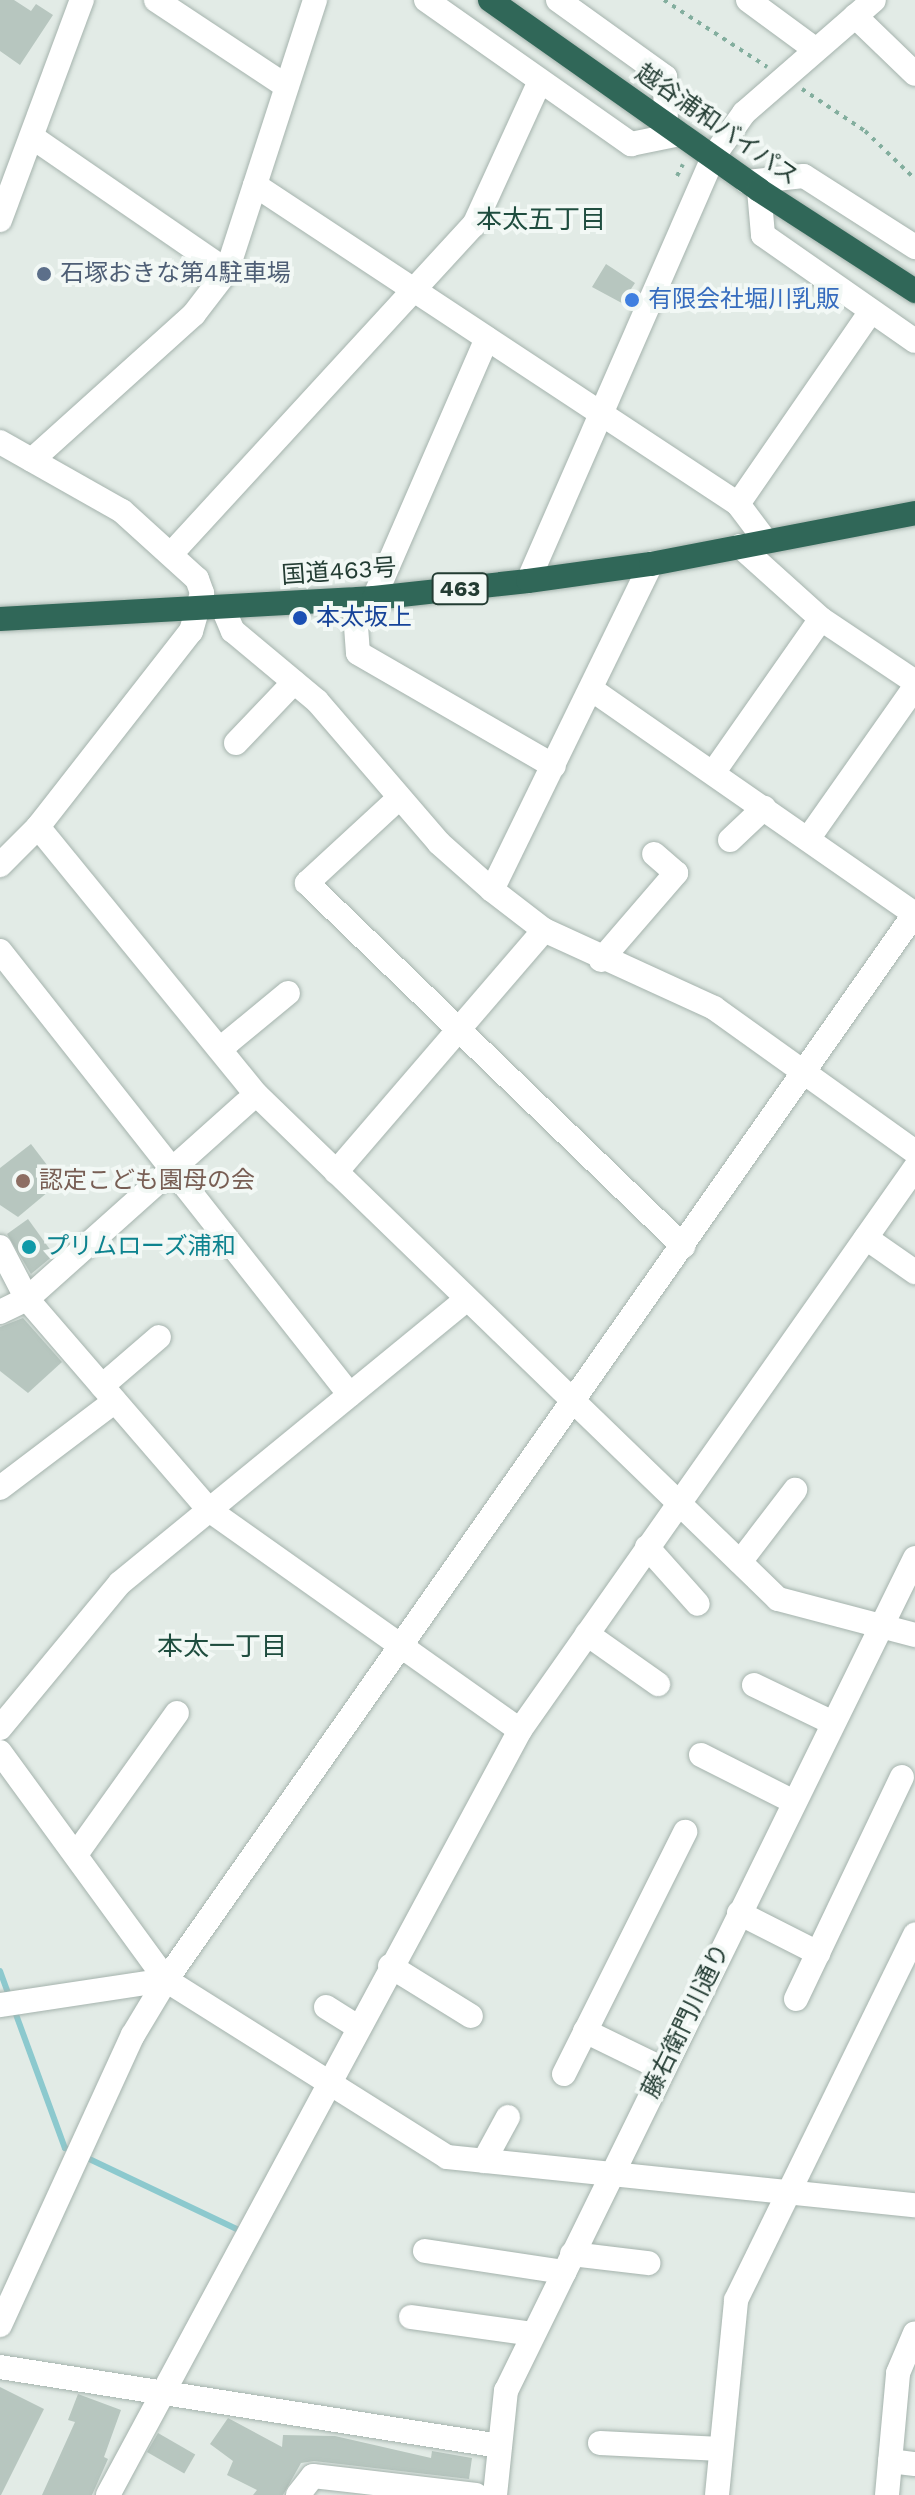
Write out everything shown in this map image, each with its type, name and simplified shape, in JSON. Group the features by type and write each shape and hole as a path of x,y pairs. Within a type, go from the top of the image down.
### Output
{"highway":[{"name":"越谷浦和バイパス","path":"490,0 753,186 915,291"},
{"name":"国道463号","path":"0,619 364,599 528,581 651,564 915,513"}],"street":[{"path":"0,220 82,0"},
{"path":"156,0 286,86"},
{"path":"315,0 227,271 194,314 11,454 122,511 171,554 197,579 212,608 233,631 317,701 398,799 492,890 544,930 601,960 714,1008 915,1152"},
{"path":"426,0 631,144 673,128 665,77 564,2"},
{"path":"748,0 816,50"},
{"path":"528,581 713,157 744,113 874,0"},
{"path":"855,16 915,74"},
{"path":"171,554 474,225 540,81"},
{"path":"32,137 227,271"},
{"path":"915,247 804,176 753,186 763,235 870,313 915,341"},
{"path":"255,185 738,504 765,540"},
{"path":"738,504 870,313"},
{"path":"487,338 364,599 358,653 554,766"},
{"path":"740,546 821,619 915,685 808,839"},
{"path":"492,890 651,564"},
{"path":"0,865 38,827 212,608"},
{"path":"713,773 821,619"},
{"path":"236,743 294,682"},
{"path":"0,2325 133,2035 166,1980 915,914 591,689"},
{"path":"398,799 307,883 683,1246"},
{"path":"730,840 764,808"},
{"path":"38,827 256,1094 778,1599 915,1635"},
{"path":"601,960 676,873 654,854"},
{"path":"336,1172 544,930"},
{"path":"0,951 170,1171 350,1395"},
{"path":"220,1049 288,993"},
{"path":"0,1312 27,1299 256,1094"},
{"path":"108,2495 327,2081 520,1730 915,1168"},
{"path":"866,1238 915,1272"},
{"path":"0,1247 27,1299 209,1510 520,1730"},
{"path":"0,1728 120,1583 467,1299"},
{"path":"0,1488 108,1394 159,1337"},
{"path":"740,1562 795,1490"},
{"path":"647,1547 698,1604"},
{"name":"藤右衛門川通り","path":"495,2495 506,2391 915,1558"},
{"path":"587,1634 658,1684"},
{"path":"754,1685 833,1723"},
{"path":"77,1853 177,1713"},
{"path":"0,1752 77,1853 166,1980 447,2157 610,2177 915,2205"},
{"path":"701,1755 794,1802"},
{"path":"796,1999 902,1777"},
{"path":"564,2074 685,1832"},
{"path":"739,1913 818,1953"},
{"path":"717,2495 736,2300 915,1935"},
{"path":"390,1966 471,2016"},
{"path":"0,2005 166,1980"},
{"path":"326,2007 357,2026"},
{"path":"585,2031 663,2069"},
{"path":"484,2161 508,2117"},
{"path":"425,2251 568,2263 648,2263"},
{"path":"411,2317 533,2334"},
{"path":"887,2495 898,2373 915,2333"},
{"path":"0,2367 500,2446"},
{"path":"600,2443 721,2449"},
{"path":"890,2461 915,2464"},
{"path":"298,2495 313,2476 476,2495"}],"building":[{"path":"0,0 14,0 31,11 36,4 53,15 20,65 0,51"},
{"path":"606,264 635,283 631,289 638,292 631,308 592,287"},
{"path":"31,1144 60,1182 18,1217 0,1205 0,1168"},
{"name":"プリムローズ浦和","path":"28,1219 54,1255 31,1274 7,1234"},
{"path":"23,1318 62,1362 28,1393 0,1371 0,1327"},
{"path":"0,2387 44,2409 1,2495 0,2495"},
{"path":"78,2394 121,2410 104,2457 108,2459 92,2495 42,2495 75,2422 68,2420"},
{"path":"228,2418 282,2447 283,2435 335,2436 431,2458 432,2451 472,2458 469,2479 314,2461 301,2463 283,2495 253,2495 257,2490 227,2475 233,2461 210,2444"},
{"path":"158,2433 195,2454 184,2474 147,2452"}],"waterway":[{"path":"0,1971 10,1998"},
{"path":"14,2009 65,2148 73,2151"},
{"path":"83,2156 237,2229"}],"place":[{"name":"石塚おきな第4駐車場","path":"44,274"},
{"name":"有限会社堀川乳販","path":"632,300"},
{"name":"本太坂上","path":"300,618"},
{"name":"認定こども園母の会","path":"23,1181"},
{"name":"プリムローズ浦和","path":"29,1247"}],"district":[{"name":"本太五丁目","path":"541,220"},
{"name":"本太一丁目","path":"222,1647"}]}
